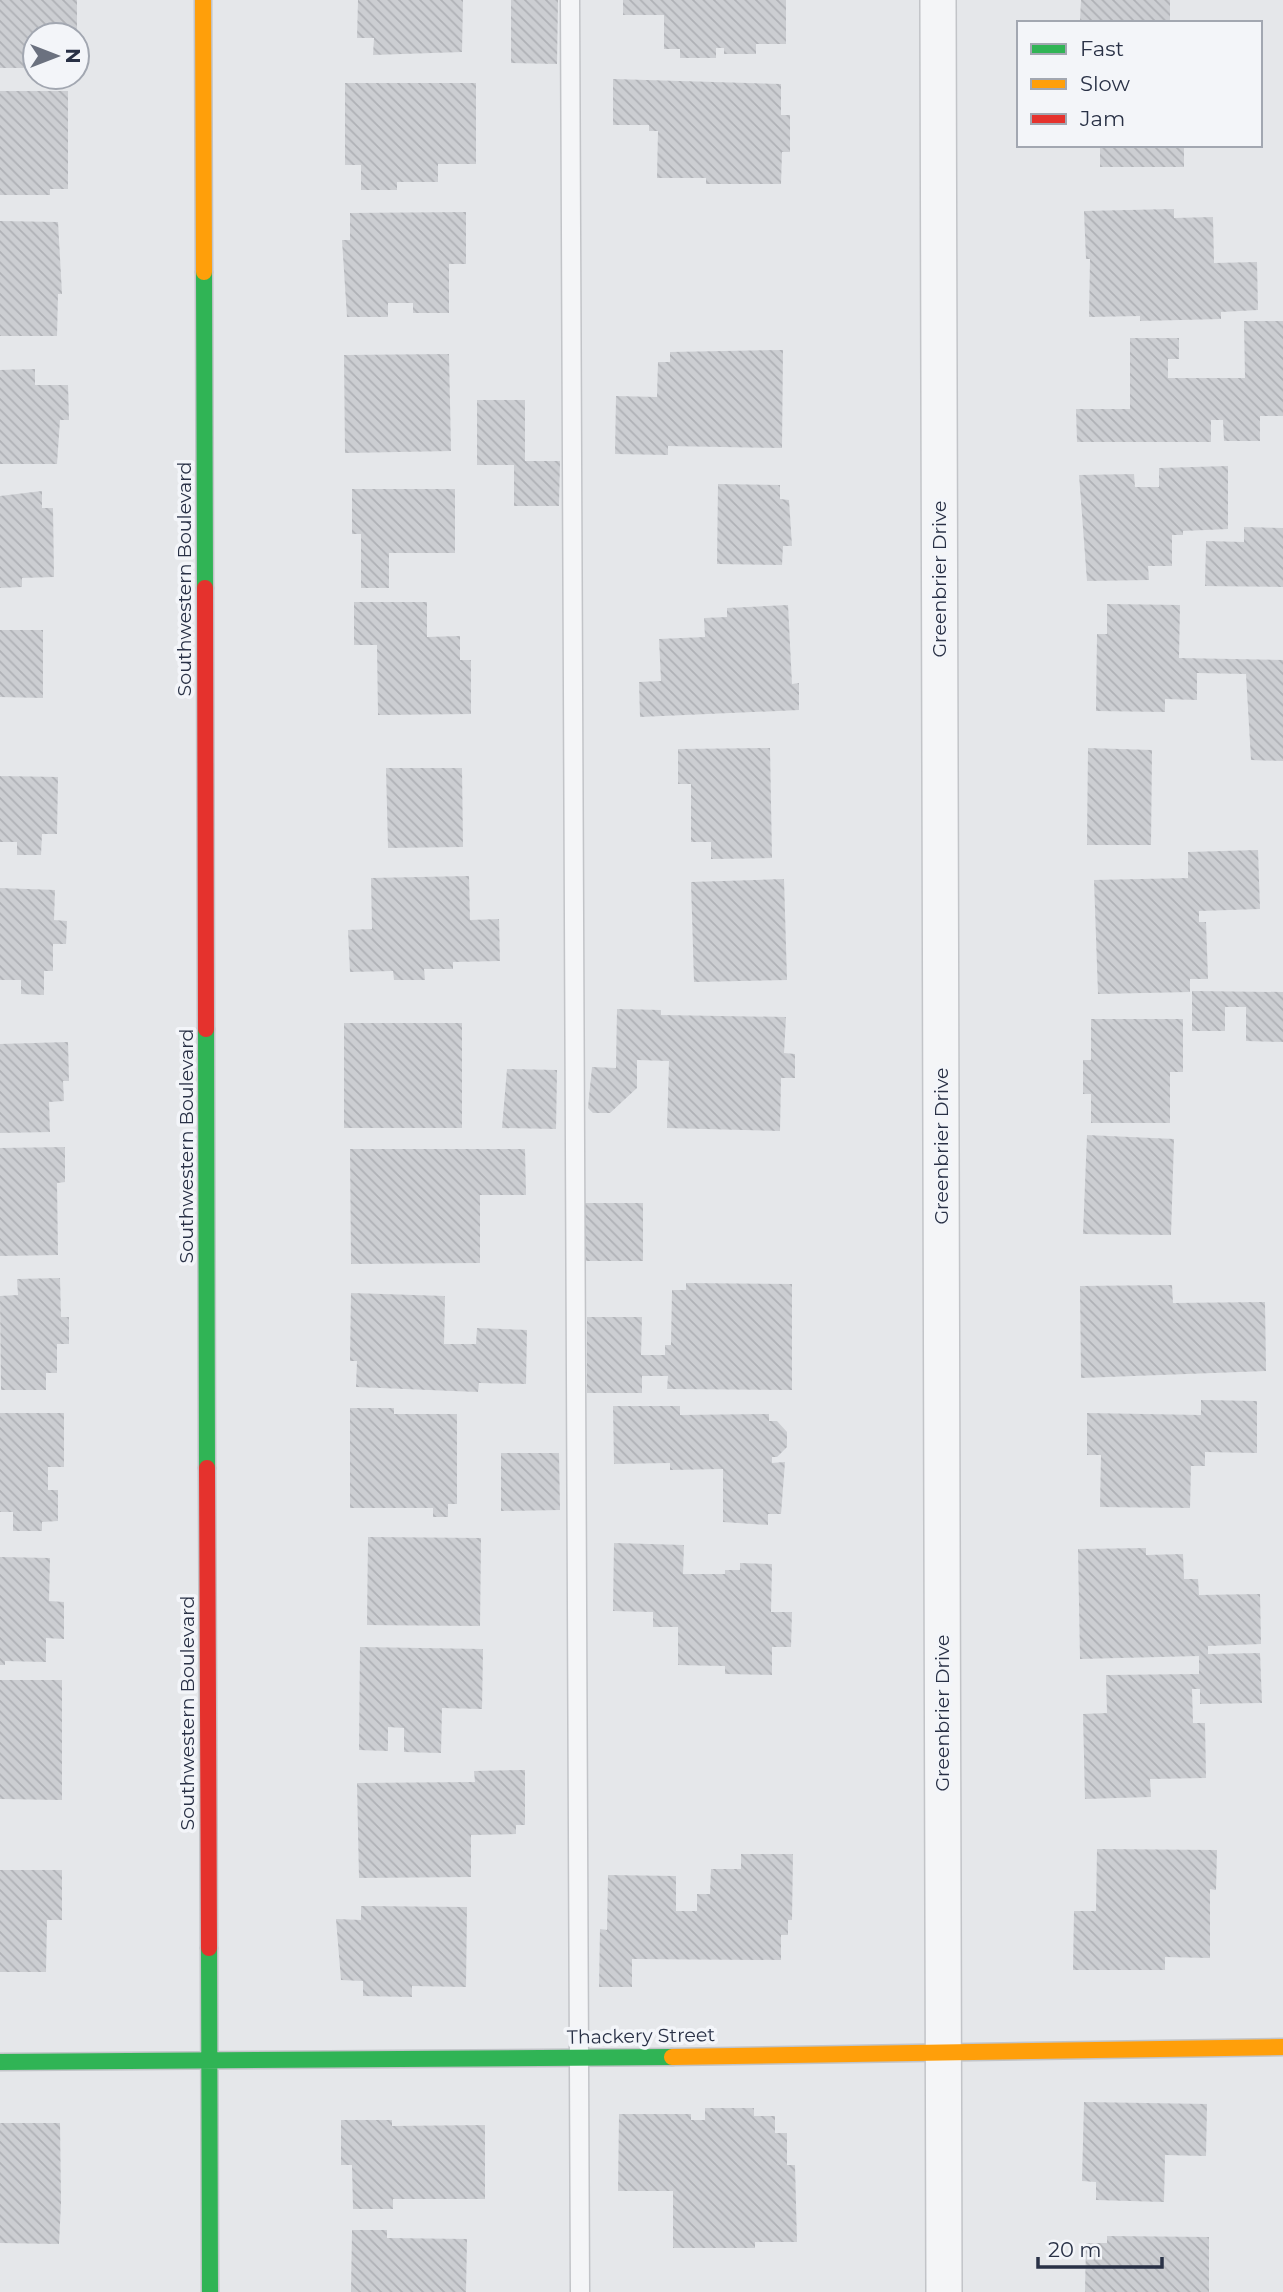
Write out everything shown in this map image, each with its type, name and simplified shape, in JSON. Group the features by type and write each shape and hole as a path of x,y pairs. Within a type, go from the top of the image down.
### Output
{"street":[{"name":"Southwestern Boulevard","path":"203,0 210,2292"},
{"name":"Greenbrier Drive","path":"938,0 944,2292"},
{"name":"Thackery Street","path":"0,2062 579,2059 1283,2047"}],"lane":[{"path":"570,0 580,2292"}],"building":[{"path":"0,0 77,0 77,21 21,21 21,68 0,68"},
{"path":"358,0 463,0 462,52 373,55 374,38 357,38"},
{"path":"511,0 558,0 557,64 511,63"},
{"path":"623,0 786,0 786,44 756,44 756,54 724,54 724,48 716,48 716,58 680,58 680,49 664,49 664,15 623,15"},
{"path":"1081,0 1170,0 1170,21 1080,20"},
{"path":"613,79 781,84 781,115 790,115 790,152 782,152 781,184 706,184 706,178 657,178 658,131 649,131 649,125 613,125"},
{"path":"345,83 476,83 476,164 438,164 438,182 397,182 397,190 361,190 361,165 345,165"},
{"path":"0,91 68,91 68,189 50,189 50,195 0,195"},
{"path":"1100,147 1184,147 1184,167 1100,167"},
{"path":"1174,209 1174,218 1213,217 1214,263 1257,262 1258,310 1221,312 1221,319 1140,321 1140,316 1089,317 1090,259 1086,259 1084,211"},
{"path":"466,212 466,264 449,264 449,313 413,313 413,303 388,303 388,317 347,317 342,240 350,240 350,213"},
{"path":"0,221 58,222 62,294 58,294 57,336 0,336"},
{"path":"1244,321 1283,321 1283,416 1260,416 1260,441 1224,441 1223,420 1211,420 1211,442 1077,442 1076,409 1130,409 1130,338 1179,338 1179,359 1168,359 1168,378 1245,378"},
{"path":"783,350 782,448 668,446 668,455 615,454 616,396 657,397 658,362 670,362 670,352"},
{"path":"449,354 451,451 345,453 344,355"},
{"path":"35,369 35,385 68,385 69,420 60,420 57,464 0,464 0,370"},
{"path":"477,400 525,400 525,461 560,461 559,506 514,506 514,465 477,465"},
{"path":"1228,466 1228,529 1183,531 1183,535 1172,535 1172,566 1148,566 1149,580 1087,581 1079,475 1134,474 1135,487 1159,487 1159,468"},
{"path":"718,484 780,485 780,499 789,500 792,546 783,546 782,565 717,564"},
{"path":"352,489 455,489 455,553 389,553 389,588 361,588 361,534 352,534"},
{"path":"42,491 42,508 53,508 54,577 22,578 22,587 0,588 0,496"},
{"path":"1244,527 1283,528 1283,587 1205,586 1206,541 1244,542"},
{"path":"354,602 427,602 427,637 460,636 460,660 471,660 471,714 378,715 377,645 354,645"},
{"path":"1107,604 1180,605 1179,658 1283,660 1283,761 1251,760 1246,674 1197,673 1197,700 1165,699 1165,712 1096,711 1097,634 1107,634"},
{"path":"788,605 792,684 799,683 799,710 640,717 639,682 661,681 659,639 705,637 704,618 727,617 727,608"},
{"path":"0,630 43,630 43,698 0,697"},
{"path":"770,748 772,858 711,859 711,842 691,842 691,784 678,784 678,749"},
{"path":"1088,748 1152,750 1151,845 1087,845"},
{"path":"386,768 462,768 463,847 388,848"},
{"path":"0,776 58,777 57,834 42,834 41,855 17,855 17,842 0,842"},
{"path":"1258,850 1260,909 1199,911 1199,922 1206,922 1208,979 1190,979 1190,992 1098,994 1094,880 1188,878 1188,852"},
{"path":"469,876 470,920 499,919 500,961 453,962 453,969 424,969 425,980 394,980 393,971 350,972 348,930 372,929 371,878"},
{"path":"784,879 787,980 694,982 691,882"},
{"path":"0,888 55,890 54,920 67,921 66,944 53,944 53,971 44,971 44,995 21,994 21,980 0,980"},
{"path":"1192,991 1283,992 1283,1042 1246,1041 1246,1007 1225,1007 1225,1031 1192,1031"},
{"path":"617,1009 661,1010 661,1015 786,1017 784,1053 795,1054 795,1078 781,1078 780,1131 667,1128 669,1061 637,1060 637,1088 610,1113 593,1113 588,1108 592,1067 616,1068"},
{"path":"1091,1019 1183,1019 1183,1072 1170,1072 1170,1123 1091,1123 1091,1094 1083,1094 1083,1060 1091,1060"},
{"path":"344,1023 462,1023 462,1128 344,1128"},
{"path":"68,1042 69,1081 63,1081 64,1101 49,1102 50,1132 0,1133 0,1044"},
{"path":"507,1069 557,1070 556,1129 502,1128"},
{"path":"1087,1135 1174,1139 1171,1235 1083,1234"},
{"path":"65,1147 65,1182 57,1183 58,1255 0,1256 0,1148"},
{"path":"350,1149 525,1149 526,1195 480,1195 480,1263 351,1264"},
{"path":"583,1203 643,1203 643,1261 583,1261"},
{"path":"60,1278 61,1317 69,1317 69,1344 57,1344 57,1373 46,1373 46,1390 1,1390 0,1296 18,1295 17,1279"},
{"path":"686,1283 792,1284 792,1390 667,1389 668,1376 642,1376 642,1393 587,1393 587,1317 642,1317 641,1355 665,1355 665,1345 671,1345 672,1290 686,1290"},
{"path":"1172,1285 1173,1303 1265,1302 1266,1371 1081,1378 1080,1286"},
{"path":"351,1293 445,1296 444,1344 476,1344 477,1328 527,1330 526,1384 479,1383 478,1392 356,1387 357,1361 350,1361"},
{"path":"1201,1400 1257,1401 1257,1453 1205,1452 1205,1466 1191,1466 1190,1508 1100,1507 1101,1455 1087,1455 1087,1413 1201,1415"},
{"path":"613,1406 680,1406 680,1415 769,1414 769,1421 777,1421 787,1432 787,1447 777,1457 772,1457 772,1463 785,1462 781,1514 768,1514 768,1525 723,1522 723,1469 670,1470 670,1463 614,1464"},
{"path":"350,1408 394,1408 394,1414 457,1414 457,1504 448,1504 448,1517 433,1517 433,1508 350,1508"},
{"path":"0,1413 64,1413 64,1467 48,1467 48,1490 58,1490 58,1521 42,1522 42,1531 13,1531 13,1512 0,1512"},
{"path":"501,1453 559,1453 560,1510 501,1511"},
{"path":"368,1537 481,1538 480,1626 367,1625"},
{"path":"614,1543 684,1545 683,1574 725,1574 725,1570 740,1570 740,1563 772,1564 771,1612 792,1612 791,1647 772,1647 772,1675 725,1674 725,1666 678,1665 678,1627 653,1627 653,1612 613,1611"},
{"path":"1146,1548 1146,1555 1183,1554 1184,1579 1198,1579 1199,1595 1260,1594 1261,1644 1208,1646 1208,1654 1260,1653 1262,1703 1200,1704 1200,1689 1192,1689 1193,1723 1205,1723 1206,1778 1150,1779 1151,1797 1085,1799 1083,1714 1107,1713 1106,1675 1199,1674 1199,1656 1080,1659 1078,1549"},
{"path":"0,1557 50,1558 49,1601 64,1602 64,1639 46,1638 46,1662 5,1661 5,1665 0,1665"},
{"path":"360,1647 483,1649 482,1709 442,1708 441,1753 404,1752 404,1728 388,1727 388,1751 359,1750"},
{"path":"0,1680 62,1680 62,1800 0,1799"},
{"path":"525,1770 525,1825 516,1825 516,1834 471,1835 471,1877 359,1878 357,1783 475,1782 474,1771"},
{"path":"1097,1849 1217,1850 1216,1890 1210,1889 1210,1958 1165,1957 1165,1970 1073,1970 1074,1911 1096,1911"},
{"path":"741,1854 793,1854 792,1920 788,1920 788,1935 781,1935 781,1960 632,1959 632,1987 599,1987 600,1929 607,1930 608,1875 676,1876 676,1911 697,1911 697,1894 710,1894 711,1869 741,1869"},
{"path":"0,1870 62,1870 62,1920 47,1920 46,1972 0,1972"},
{"path":"361,1906 467,1907 466,1987 412,1986 412,1997 363,1996 363,1981 341,1980 336,1919 361,1920"},
{"path":"1084,2102 1207,2104 1206,2156 1165,2155 1164,2202 1096,2200 1096,2182 1082,2181"},
{"path":"705,2108 754,2108 754,2116 775,2116 775,2133 787,2133 787,2165 795,2165 797,2242 755,2242 755,2248 673,2248 673,2191 618,2191 619,2114 691,2114 691,2120 705,2120"},
{"path":"341,2120 392,2120 392,2126 485,2125 485,2199 393,2199 393,2209 353,2209 352,2165 341,2165"},
{"path":"0,2123 60,2123 59,2244 0,2243"},
{"path":"352,2230 387,2230 387,2238 467,2239 466,2292 351,2292"},
{"path":"1107,2236 1209,2237 1209,2292 1085,2292 1086,2243 1107,2243"}],"traffic: fast":[{"path":"204,272 205,588"},
{"path":"206,1029 207,1468"},
{"path":"209,1948 210,2292"},
{"path":"0,2062 672,2057"}],"traffic: slow":[{"path":"203,0 204,272"},
{"path":"672,2057 1283,2047"}],"traffic: jam":[{"path":"205,588 206,1029"},
{"path":"207,1468 209,1948"}]}
